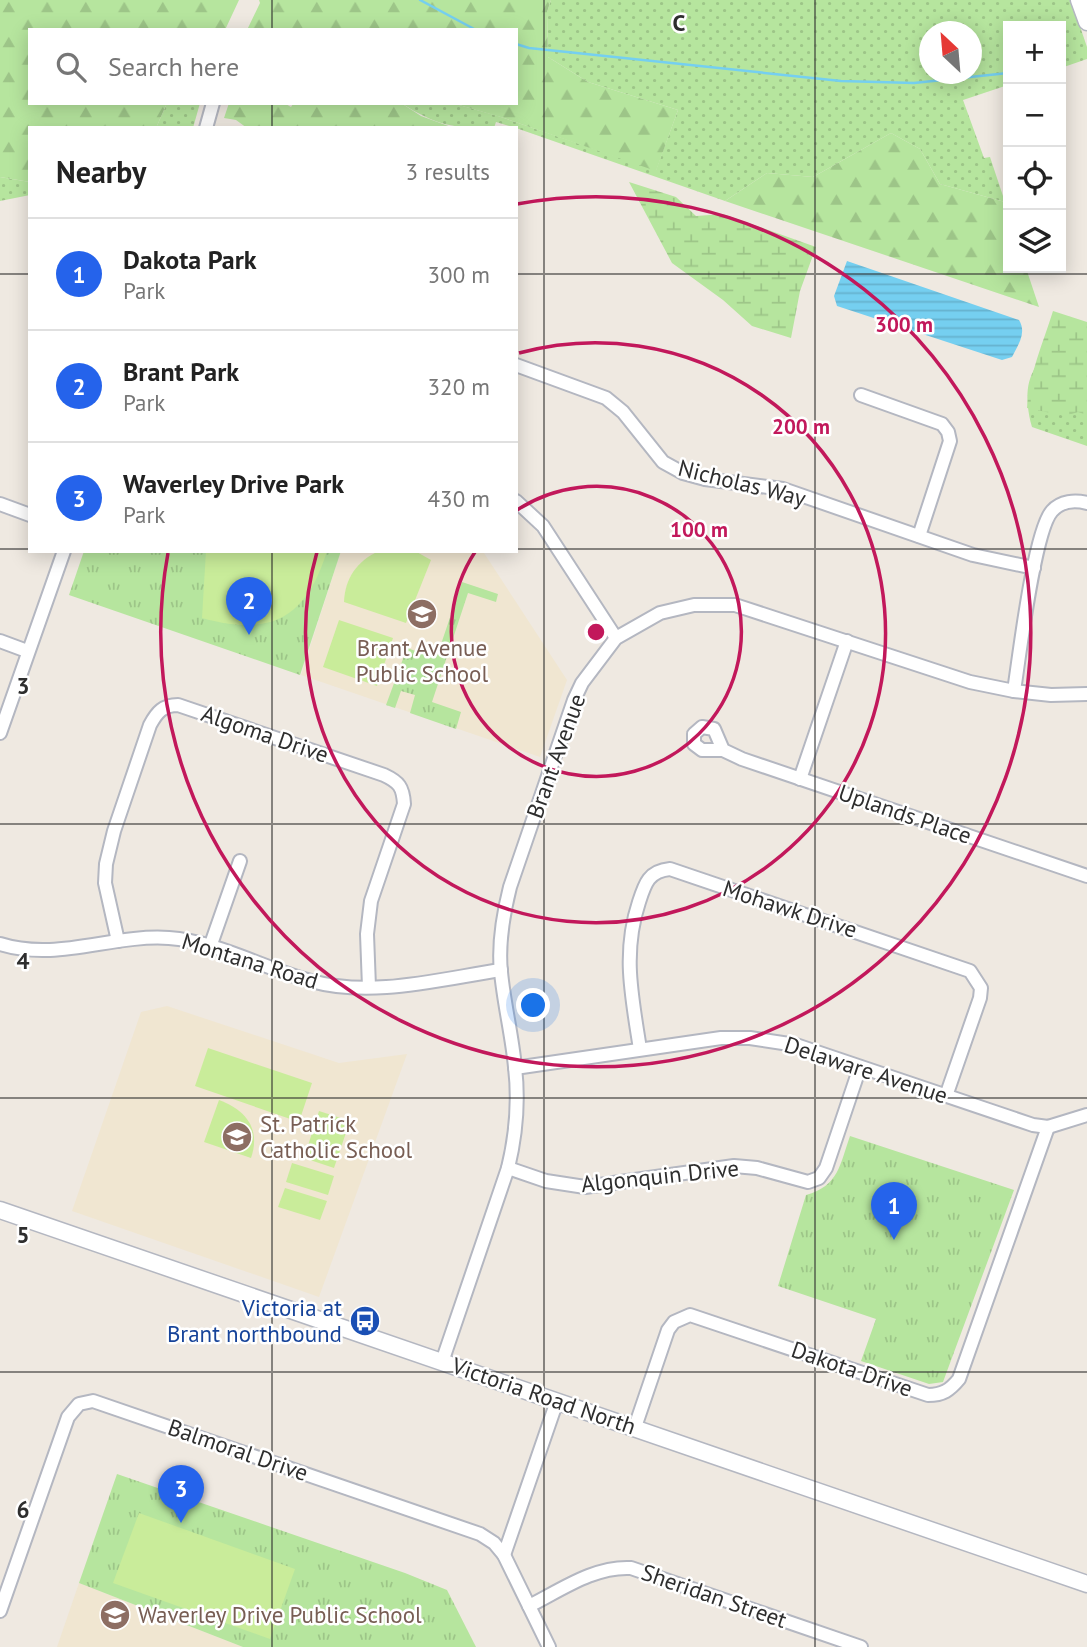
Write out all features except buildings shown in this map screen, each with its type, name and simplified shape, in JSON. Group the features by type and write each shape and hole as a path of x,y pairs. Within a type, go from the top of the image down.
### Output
{"main road":[{"path":"1079,0 1087,20"},
{"name":"Victoria Road North","path":"0,1210 1087,1584"}],"street":[{"path":"207,126 213,105"},
{"name":"Nicholas Way","path":"518,366 606,398 623,412 663,462 683,473 705,479 783,489 973,555 1034,568"},
{"path":"861,395 942,424 948,432 950,441 919,536"},
{"path":"518,503 542,526 615,638"},
{"path":"1014,691 1034,568 1045,525 1051,511 1063,503 1087,503"},
{"path":"0,505 28,514"},
{"path":"0,733 63,553"},
{"name":"Brant Avenue","path":"442,1362 508,1168 516,1120 516,1068 501,970 501,933 510,887 582,683 615,638 660,613 694,604 735,605 970,682 1051,695 1087,694"},
{"path":"0,641 27,651"},
{"path":"800,779 847,641"},
{"name":"Algoma Drive","path":"118,941 105,883 109,847 150,724 163,707 178,705 398,782 403,792 404,804 371,901 369,915 369,987"},
{"name":"Uplands Place","path":"723,750 742,759 1087,876"},
{"path":"210,947 240,861"},
{"name":"Mohawk Drive","path":"640,1049 630,979 630,934 646,881 660,870 670,870 970,971 981,988 980,998 946,1096"},
{"name":"Montana Road","path":"0,944 40,950 68,950 118,941 170,938 210,947 311,981 336,986 369,987 501,970"},
{"name":"Delaware Avenue","path":"516,1068 721,1038 750,1038 796,1045 1018,1121 1048,1127 1087,1115"},
{"name":"Algonquin Drive","path":"508,1168 546,1181 585,1187 738,1166 757,1168 808,1182 819,1178 826,1168 860,1067"},
{"name":"Dakota Drive","path":"635,1427 668,1330 674,1322 691,1315 928,1395 944,1394 951,1389 959,1379 1048,1127"},
{"name":"Balmoral Drive","path":"0,1609 68,1417 73,1408 85,1401 93,1401 487,1538 504,1555 549,1647"},
{"path":"504,1555 557,1401"},
{"name":"Sheridan Street","path":"529,1605 598,1571 615,1567 632,1568 862,1647"}],"shaded area":[{"name":"Brant Avenue Public School","path":"340,553 484,553 567,680 540,757 301,675"},
{"name":"St. Patrick Catholic School","path":"167,1006 339,1063 407,1054 319,1297 72,1211 141,1012"},
{"name":"Waverley Drive Public School","path":"79,1583 243,1647 57,1647"}],"green space":[{"path":"0,0 239,0 226,28 28,28 28,105 166,105 157,126 28,126 28,182 0,177"},
{"path":"259,0 551,0 547,12 548,57 588,82 678,110 656,171 459,105 518,105 518,28 248,28"},
{"path":"551,0 1071,0 1087,47 1087,59 1066,66 1066,21 1003,21 1003,87 963,100 984,158 990,157 1003,201 940,184 920,149 891,133 813,177 767,173 725,201 518,129 518,126 496,122 495,126 446,124 425,117 404,105 459,105 656,170 678,110 588,82 548,57 547,12"},
{"path":"166,105 199,105 194,126 157,126"},
{"path":"228,105 404,105 421,116 448,126 244,126 236,120 224,118"},
{"path":"891,133 920,149 940,184 1003,201 1003,273 1028,273 1039,307 725,201 767,173 813,177"},
{"path":"0,177 28,182 28,195 0,201"},
{"path":"629,182 676,197 696,216 723,214 816,247 800,291 791,338 752,326 723,300 672,263"},
{"path":"1053,311 1087,322 1087,415 1078,412 1065,416 1027,408 1033,371"},
{"path":"1087,322 1087,446 1032,427 1028,390 1031,376 1038,364 1058,344"},
{"path":"83,553 340,553 300,675 69,595"},
{"path":"206,553 326,553 308,593 296,607 282,617 266,623 247,625 202,618"},
{"path":"419,553 431,560 406,623 344,602 347,585 354,571 371,555"},
{"path":"462,582 498,594 496,602 468,593 432,702 461,712 456,729 410,713 415,695 401,691 395,708 386,705 407,648 437,656"},
{"path":"339,620 393,638 377,686 323,667"},
{"path":"208,1048 312,1083 299,1122 195,1086"},
{"path":"219,1100 237,1109 249,1122 254,1138 251,1158 204,1142"},
{"path":"319,1111 350,1121 334,1168 304,1158"},
{"path":"850,1136 1014,1190 943,1382 929,1384 861,1361 876,1319 778,1286 806,1195 832,1180"},
{"path":"292,1163 334,1176 328,1195 286,1182"},
{"path":"285,1188 327,1201 320,1220 278,1207"},
{"path":"117,1474 405,1573 447,1590 476,1647 243,1647 79,1583"},
{"path":"139,1513 295,1569 270,1639 113,1583"}],"water":[{"path":"847,261 1019,320 1022,334 1012,357 1002,360 837,306 834,296"}],"waterway":[{"path":"420,0 472,28"},
{"path":"518,45 529,48 841,81 914,83 1003,74"}],"place":[{"name":"Brant Avenue Public School","path":"422,614"},
{"name":"Brant Park","path":"249,635"},
{"name":"St. Patrick Catholic School","path":"237,1137"},
{"name":"Dakota Park","path":"894,1240"},
{"name":"Victoria at Brant northbound","path":"365,1321"},
{"name":"Waverley Drive Park","path":"181,1523"},
{"name":"Waverley Drive Public School","path":"115,1615"}]}
